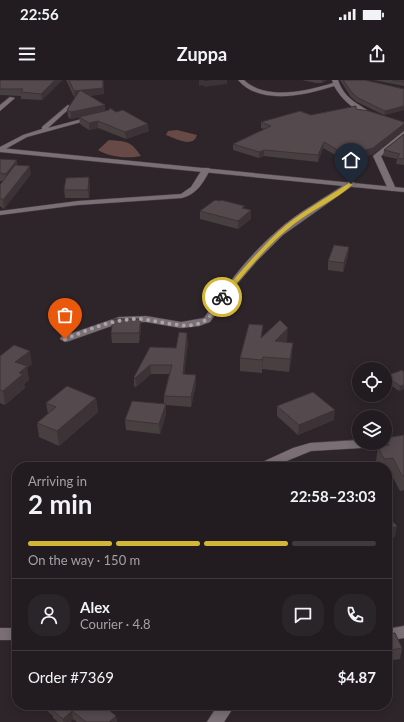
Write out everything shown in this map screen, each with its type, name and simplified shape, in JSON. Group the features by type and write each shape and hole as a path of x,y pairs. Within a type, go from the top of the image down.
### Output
{"street":[{"path":"241,80 249,89 267,92 306,92 320,90 335,82 357,108 364,113 377,118"},
{"path":"0,109 12,98"},
{"path":"40,130 68,107"},
{"path":"0,150 16,140 40,130 100,116"},
{"path":"392,189 377,156 404,133"},
{"path":"0,150 404,190"},
{"path":"0,214 78,203 182,196 190,192 198,185 206,170"},
{"path":"65,339 119,320 146,319 181,325 199,323 207,320 228,289 254,259 280,233 351,184"},
{"path":"273,462 297,451 310,448 352,445"},
{"path":"392,634 404,632"},
{"path":"0,634 12,634"},
{"path":"216,722 224,710"}],"shaded area":[{"path":"177,130 197,135 195,139 188,142 166,135 168,131"},
{"path":"109,140 131,144 141,156 119,157 98,150"}],"building":[{"path":"0,80 55,80 41,94 21,92 23,89 0,89"},
{"path":"69,80 103,80 103,88 74,91"},
{"path":"343,80 365,80 404,89 404,106 385,111 358,98 352,93"},
{"path":"392,80 404,80 404,82"},
{"path":"80,90 105,105 71,112 67,110"},
{"path":"356,106 356,109 369,111 404,122 404,124 373,148 346,155 324,142 318,155 264,150 259,152 233,144 271,126 261,122 300,111 311,115"},
{"path":"110,108 116,112 123,110 148,124 125,132 98,121 89,123 79,117 109,110"},
{"path":"404,134 404,159 397,158 400,154 384,150"},
{"path":"0,159 17,160 6,174 0,173"},
{"path":"15,165 30,166 3,200 0,198 0,185"},
{"path":"89,177 88,190 64,190 66,178"},
{"path":"215,200 245,206 242,208 251,210 238,221 200,211"},
{"path":"334,245 349,247 344,263 328,261"},
{"path":"113,319 141,319 139,333 111,333"},
{"path":"280,320 288,328 275,341 293,343 290,359 263,357 262,360 240,358 249,324 263,325 261,338"},
{"path":"179,332 187,333 183,374 196,375 191,397 164,396 172,365 150,365 135,378 134,377 150,347 176,348"},
{"path":"14,345 30,351 15,362 27,366 19,373 23,374 3,391 0,390 0,356"},
{"path":"402,370 404,372 404,385 400,386 392,380 392,374"},
{"path":"67,386 96,398 57,431 37,423 56,407 46,403"},
{"path":"313,392 335,410 299,425 277,406"},
{"path":"132,401 166,404 159,424 125,420"},
{"path":"404,435 404,476 402,476 393,458 384,459 380,450 392,450 392,437"},
{"path":"392,521 397,526 392,528"},
{"path":"392,633 395,633 402,648 392,650"},
{"path":"52,710 109,710 116,716 109,722 86,722 72,711 63,719"}],"way so far":[{"path":"65,339 119,320 146,319 181,325 199,323 207,320 222,297"}],"route":[{"path":"222,297 254,259 280,233 351,184"}]}
